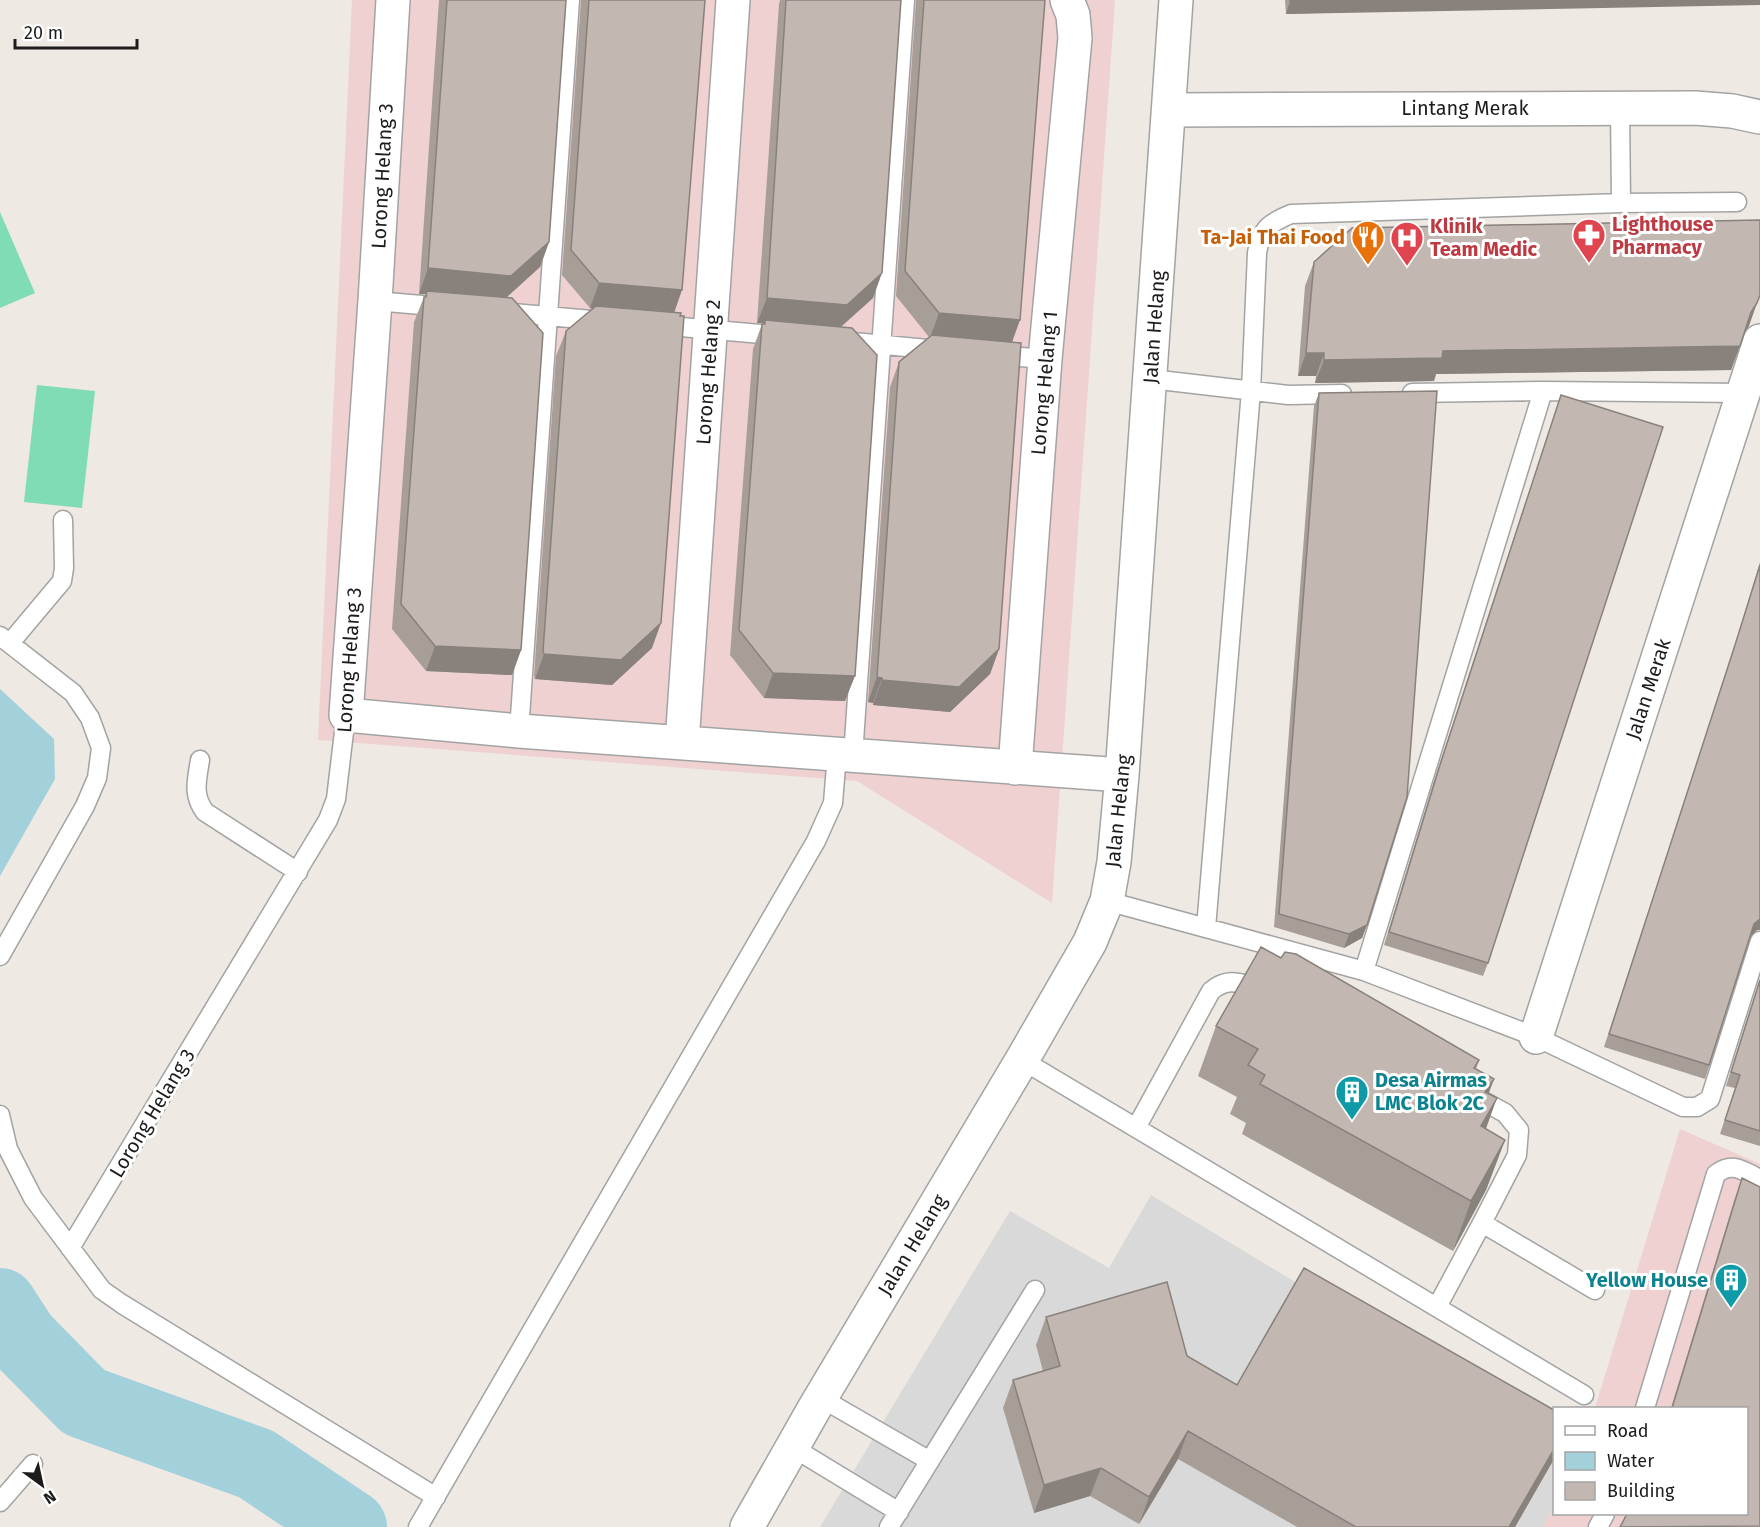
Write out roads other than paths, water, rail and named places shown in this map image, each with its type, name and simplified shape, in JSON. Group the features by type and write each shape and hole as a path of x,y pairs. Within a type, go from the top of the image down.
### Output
{"street":[{"name":"Lorong Helang 3","path":"346,715 393,0"},
{"name":"Lorong Helang 2","path":"682,743 734,0"},
{"name":"Lorong Helang 1","path":"1015,768 1045,359 1075,38 1073,15 1067,0"},
{"name":"Jalan Helang","path":"747,1527 1090,942 1107,901 1114,862 1122,775 1176,0"},
{"name":"Lintang Merak","path":"1169,110 1620,107 1695,108 1732,111 1760,117"},
{"name":"Jalan Merak","path":"1536,1037 1760,341"},
{"path":"346,715 519,731 1122,775"}],"lane":[{"path":"519,731 570,0"},
{"path":"418,1527 816,841 833,804 845,755 881,345 905,0"},
{"path":"1620,107 1621,204"},
{"path":"1206,928 1251,391 1257,253 1259,240 1266,228 1278,219 1291,214 1737,202"},
{"path":"375,301 467,309"},
{"path":"490,311 618,322"},
{"path":"641,324 801,338"},
{"path":"824,340 951,351"},
{"path":"975,353 1045,359"},
{"path":"1151,380 1288,395 1357,394"},
{"path":"1392,393 1543,391 1743,393"},
{"path":"1364,971 1543,391"},
{"path":"0,956 85,806 97,778 101,748 90,718 73,693 5,640 62,581 63,520"},
{"name":"Lorong Helang 3","path":"70,1248 328,820 336,799 346,715"},
{"path":"200,760 195,792 198,803 205,812 298,872"},
{"path":"1107,901 1364,971 1536,1037 1683,1107 1697,1107 1710,1099 1760,941"},
{"path":"1137,1128 1211,992 1220,984 1231,981 1280,993"},
{"path":"1022,1060 1584,1395"},
{"path":"1437,1307 1517,1155 1519,1131 1505,1113 1454,1085"},
{"path":"0,1115 8,1149 33,1198 102,1290 436,1497"},
{"path":"1645,1407 1716,1173 1724,1167 1732,1166 1760,1179"},
{"path":"1482,1223 1595,1290"},
{"path":"792,1447 894,1519 1035,1290"},
{"path":"821,1398 930,1461"},
{"path":"0,1502 33,1464"}],"water":[{"path":"0,689 54,739 55,779 0,876"}],"waterway":[{"path":"0,1305 22,1339 84,1402 256,1464 350,1527"}],"place":[{"name":"Lighthouse Pharmacy","path":"1589,264"},
{"name":"Ta-Jai Thai Food","path":"1368,266"},
{"name":"Klinik Team Medic","path":"1407,267"},
{"name":"Desa Airmas LMC Blok 2C","path":"1352,1121"},
{"name":"Yellow House","path":"1731,1309"}]}
